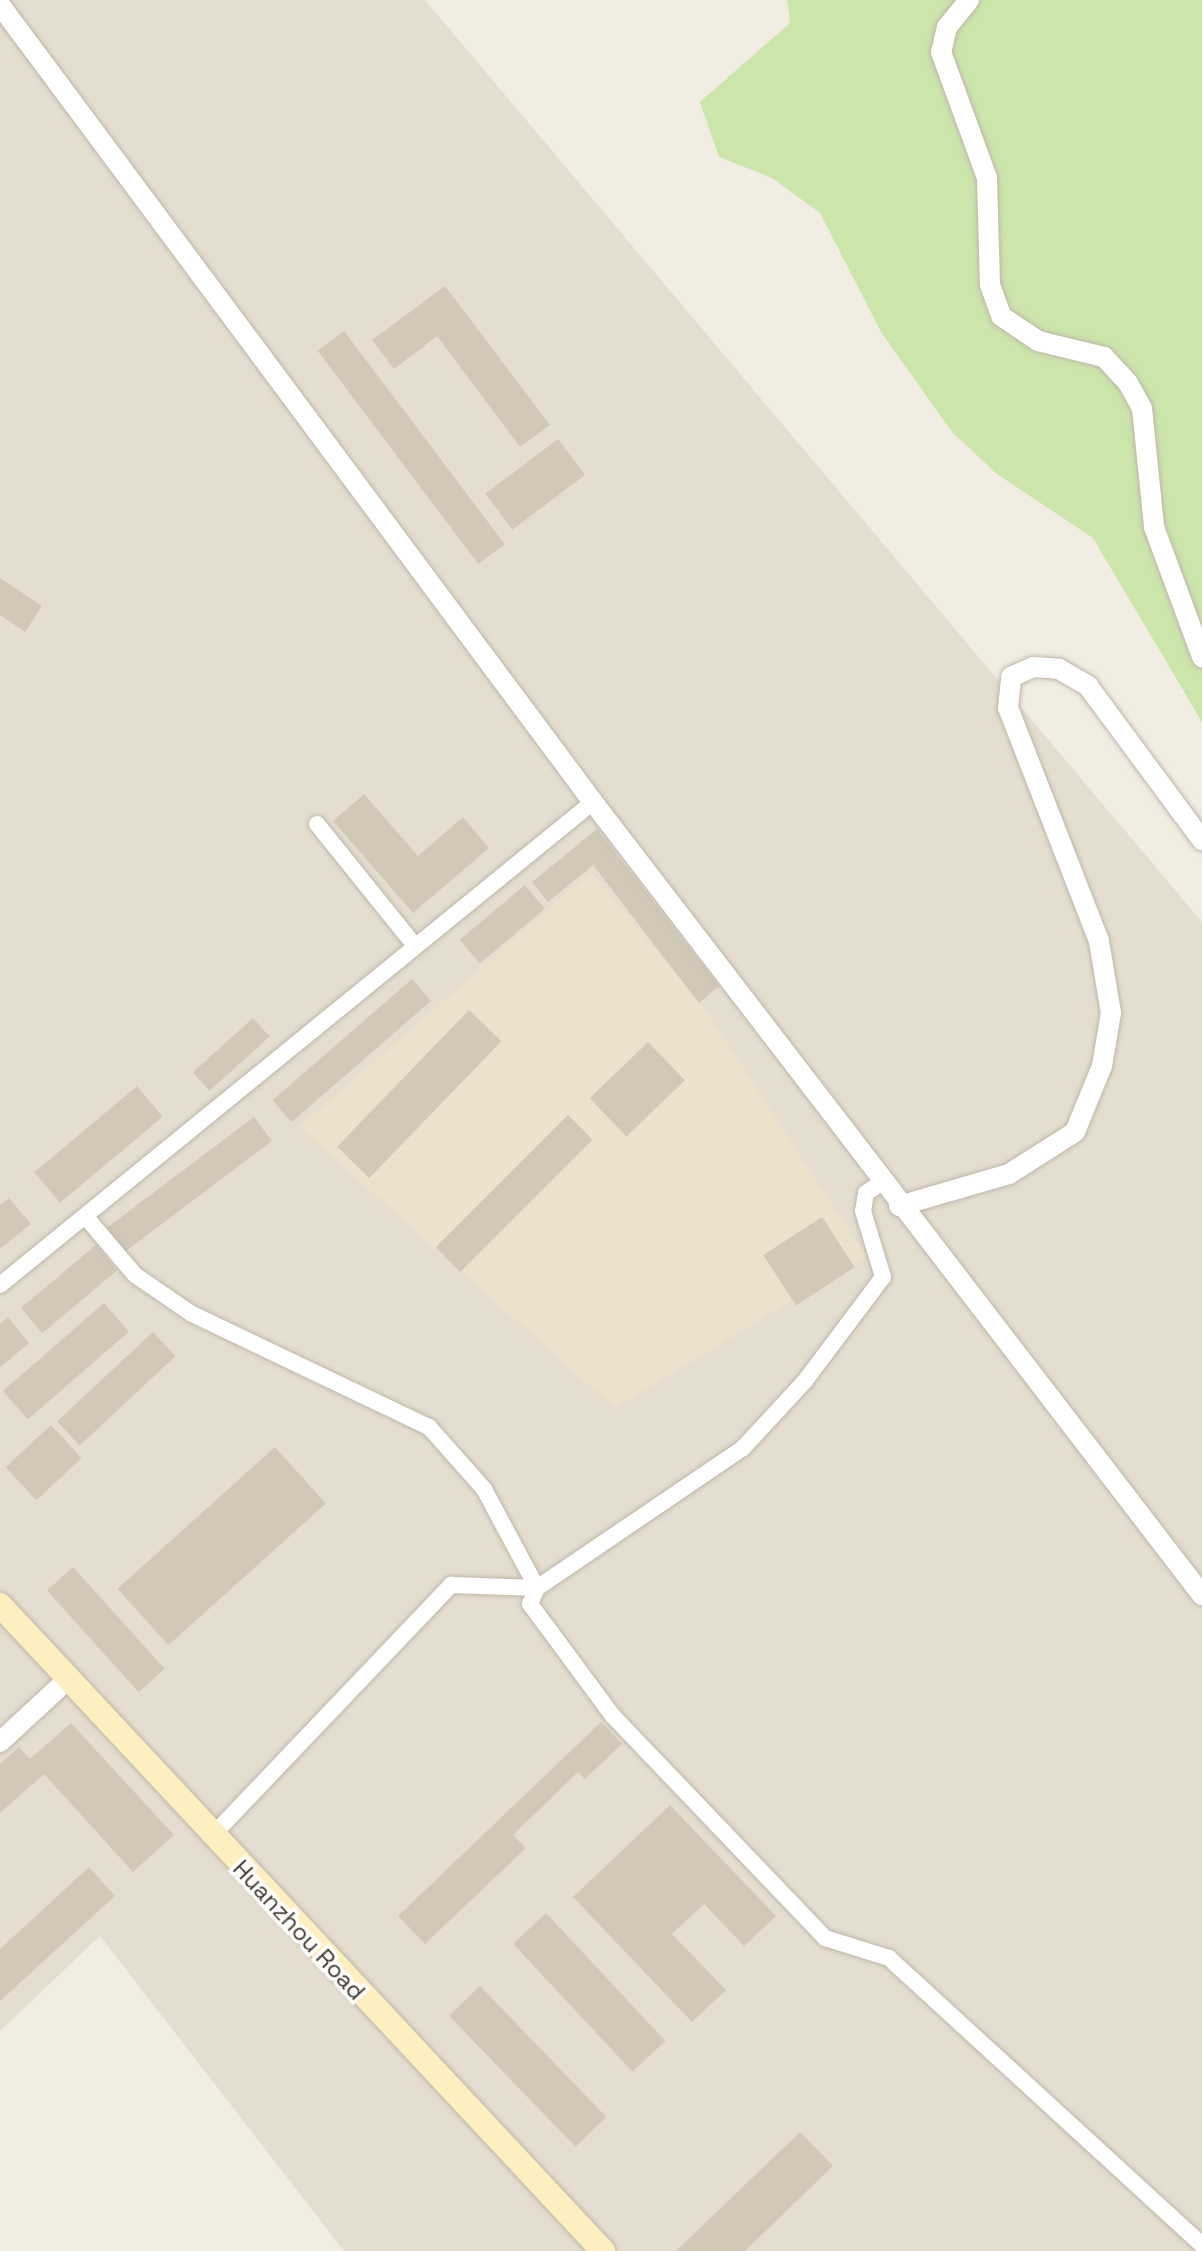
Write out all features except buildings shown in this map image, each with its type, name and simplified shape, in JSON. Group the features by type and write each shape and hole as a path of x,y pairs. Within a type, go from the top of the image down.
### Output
{"main road":[{"name":"Huanzhou Road","path":"0,1605 212,1836 603,2251"}],"street":[{"path":"969,0 947,27 941,52 987,178 990,285 1001,316 1038,341 1104,357 1128,383 1142,408 1154,527 1202,657"},
{"path":"0,5 593,802 899,1206 1202,1595"},
{"path":"899,1206 1009,1174 1075,1132 1102,1066 1111,1013 1099,941 1008,708 1011,677 1033,667 1059,669 1088,686 1202,840"},
{"path":"0,1285 593,802"},
{"path":"317,824 415,946"},
{"path":"882,1182 866,1193 863,1211 883,1277 805,1381 743,1448 537,1588 530,1604 613,1716 825,1938 889,1958 1202,2245"},
{"path":"85,1216 135,1275 192,1314 429,1427 479,1481 537,1588"},
{"path":"212,1836 451,1585 537,1588"},
{"path":"0,1742 68,1679"}],"shaded area":[{"path":"0,0 425,0 1202,922 1202,2251 344,2251 100,1936 0,2031"},
{"path":"591,872 707,1012 866,1256 615,1408 299,1127"}],"green space":[{"path":"787,0 1202,0 1202,722 1093,538 997,474 952,432 881,332 820,213 772,178 719,157 700,102 790,23"}]}
